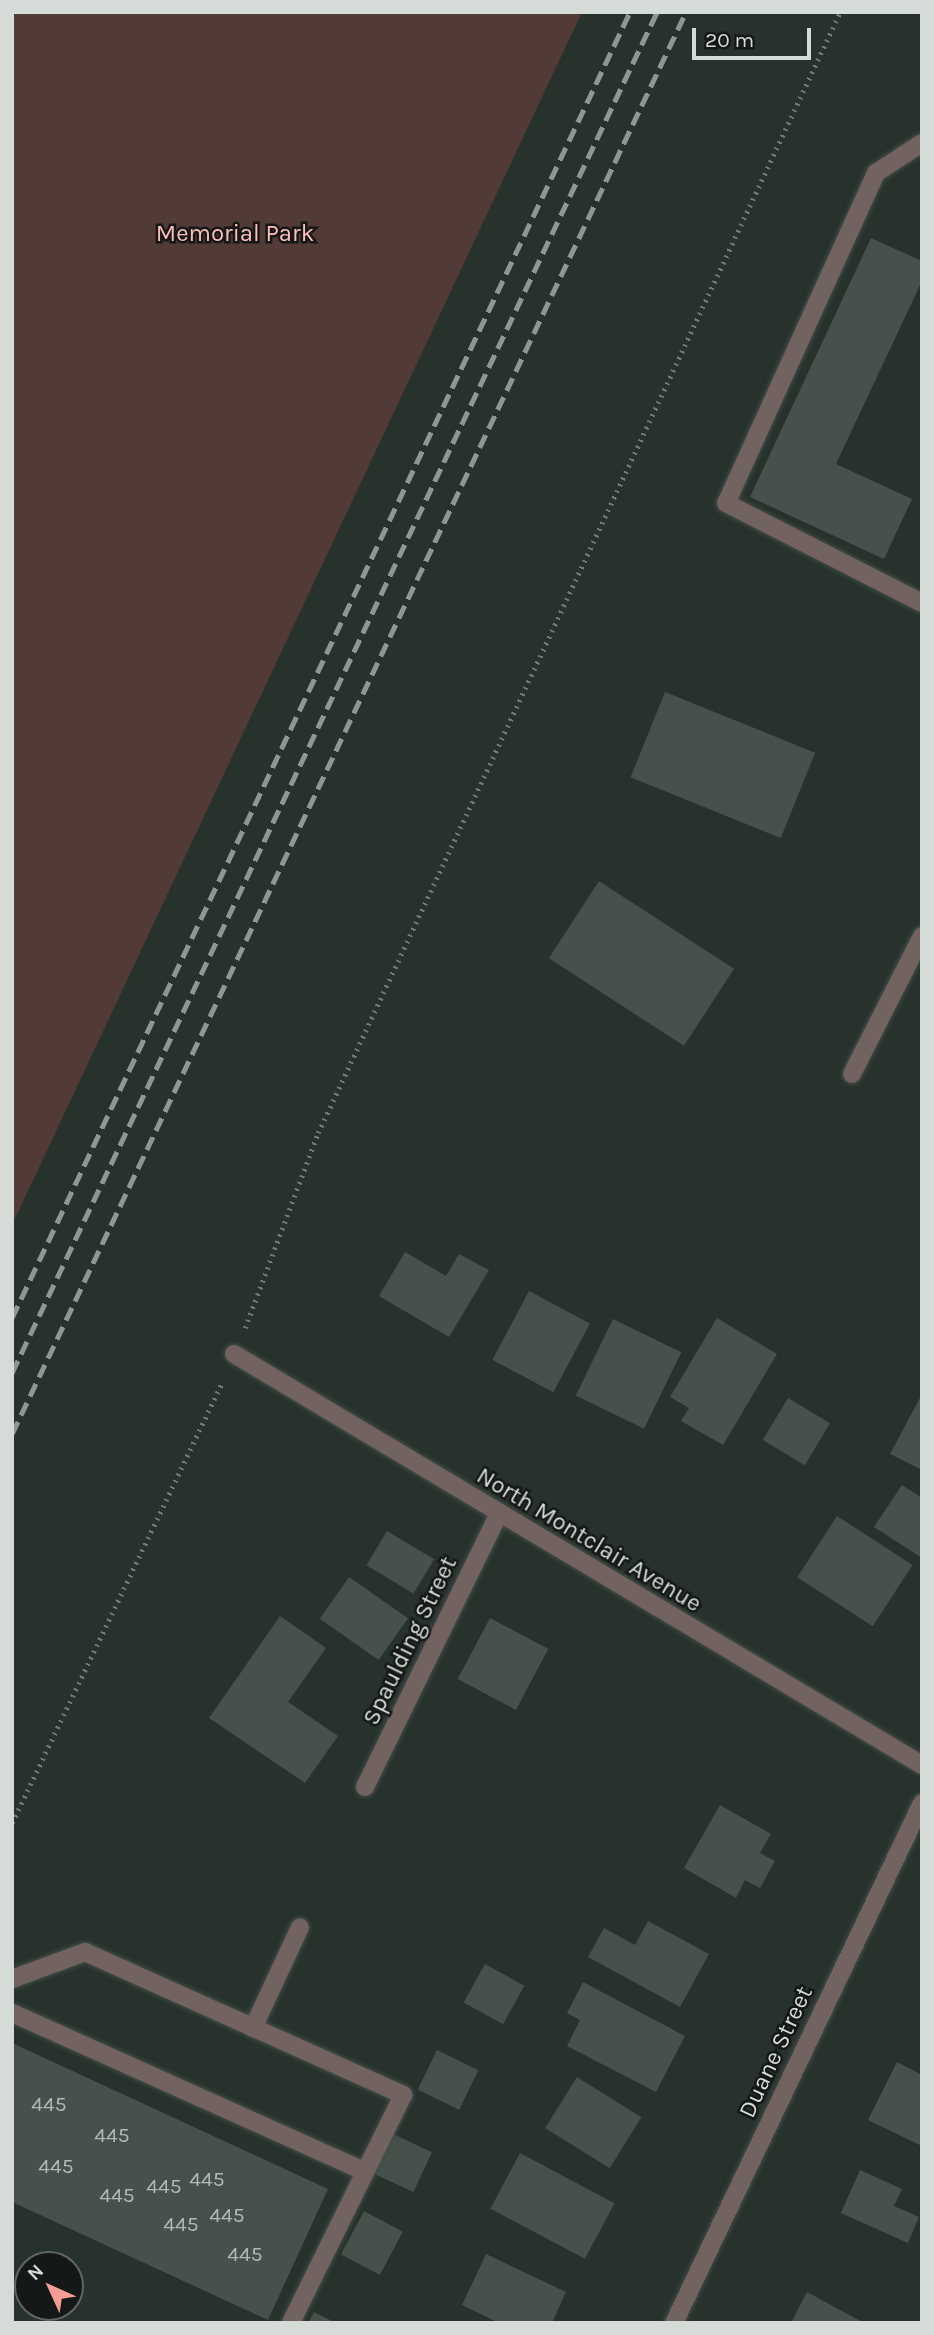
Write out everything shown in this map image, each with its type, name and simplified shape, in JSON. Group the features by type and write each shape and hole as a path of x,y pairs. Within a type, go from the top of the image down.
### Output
{"street":[{"path":"922,143 876,173 726,503 922,603"},
{"path":"852,1074 922,936"},
{"name":"North Montclair Avenue","path":"234,1354 498,1516 922,1765"},
{"name":"Spaulding Street","path":"365,1787 498,1516"},
{"name":"Duane Street","path":"674,2323 922,1803"},
{"path":"253,2028 300,1927"},
{"path":"12,1979 85,1952 403,2095 291,2323"},
{"path":"12,2013 365,2172"}],"path":[{"path":"12,1823 234,1354 318,1133 840,12"}],"green space":[{"name":"Memorial Park","path":"12,12 582,12 12,1225"}],"building":[{"path":"871,238 922,261 922,281 836,464 912,499 884,559 750,497"},
{"path":"665,692 815,753 781,838 631,777"},
{"path":"599,881 734,969 684,1046 549,958"},
{"path":"405,1252 446,1276 459,1254 489,1270 449,1337 379,1296"},
{"path":"529,1291 590,1323 553,1392 492,1360"},
{"path":"717,1318 777,1354 723,1445 681,1421 689,1408 670,1397"},
{"path":"613,1319 681,1352 644,1429 576,1395"},
{"path":"922,1394 922,1470 890,1454"},
{"path":"788,1398 830,1423 805,1465 763,1440"},
{"path":"902,1485 922,1498 922,1558 874,1527"},
{"path":"837,1516 912,1565 873,1626 797,1577"},
{"path":"387,1531 434,1559 414,1594 366,1565"},
{"path":"349,1577 408,1618 379,1660 320,1619"},
{"path":"280,1616 326,1648 288,1702 338,1736 305,1783 209,1718"},
{"path":"490,1618 548,1649 516,1710 458,1679"},
{"path":"720,1805 771,1834 760,1853 775,1861 760,1888 745,1880 736,1898 684,1868"},
{"path":"648,1921 709,1954 680,2007 588,1957 604,1928 635,1945"},
{"path":"485,1964 524,1986 503,2024 464,2002"},
{"path":"583,1982 685,2036 656,2092 567,2046 580,2020 567,2013"},
{"path":"12,2043 328,2189 268,2320 12,2202"},
{"path":"437,2050 478,2070 459,2110 418,2090"},
{"path":"897,2062 922,2075 922,2146 868,2120"},
{"path":"577,2077 641,2117 610,2168 545,2128"},
{"path":"393,2134 432,2152 413,2192 374,2174"},
{"path":"520,2153 614,2203 585,2259 490,2209"},
{"path":"860,2170 902,2189 894,2206 919,2217 908,2243 841,2213"},
{"path":"364,2211 403,2232 380,2275 341,2254"},
{"path":"486,2254 566,2292 552,2323 499,2323 462,2305"},
{"path":"807,2292 864,2323 791,2323"},
{"path":"314,2312 336,2323 308,2323"}],"railway":[{"path":"12,1318 630,12"},
{"path":"12,1373 657,12"},
{"path":"12,1434 686,12"}]}
